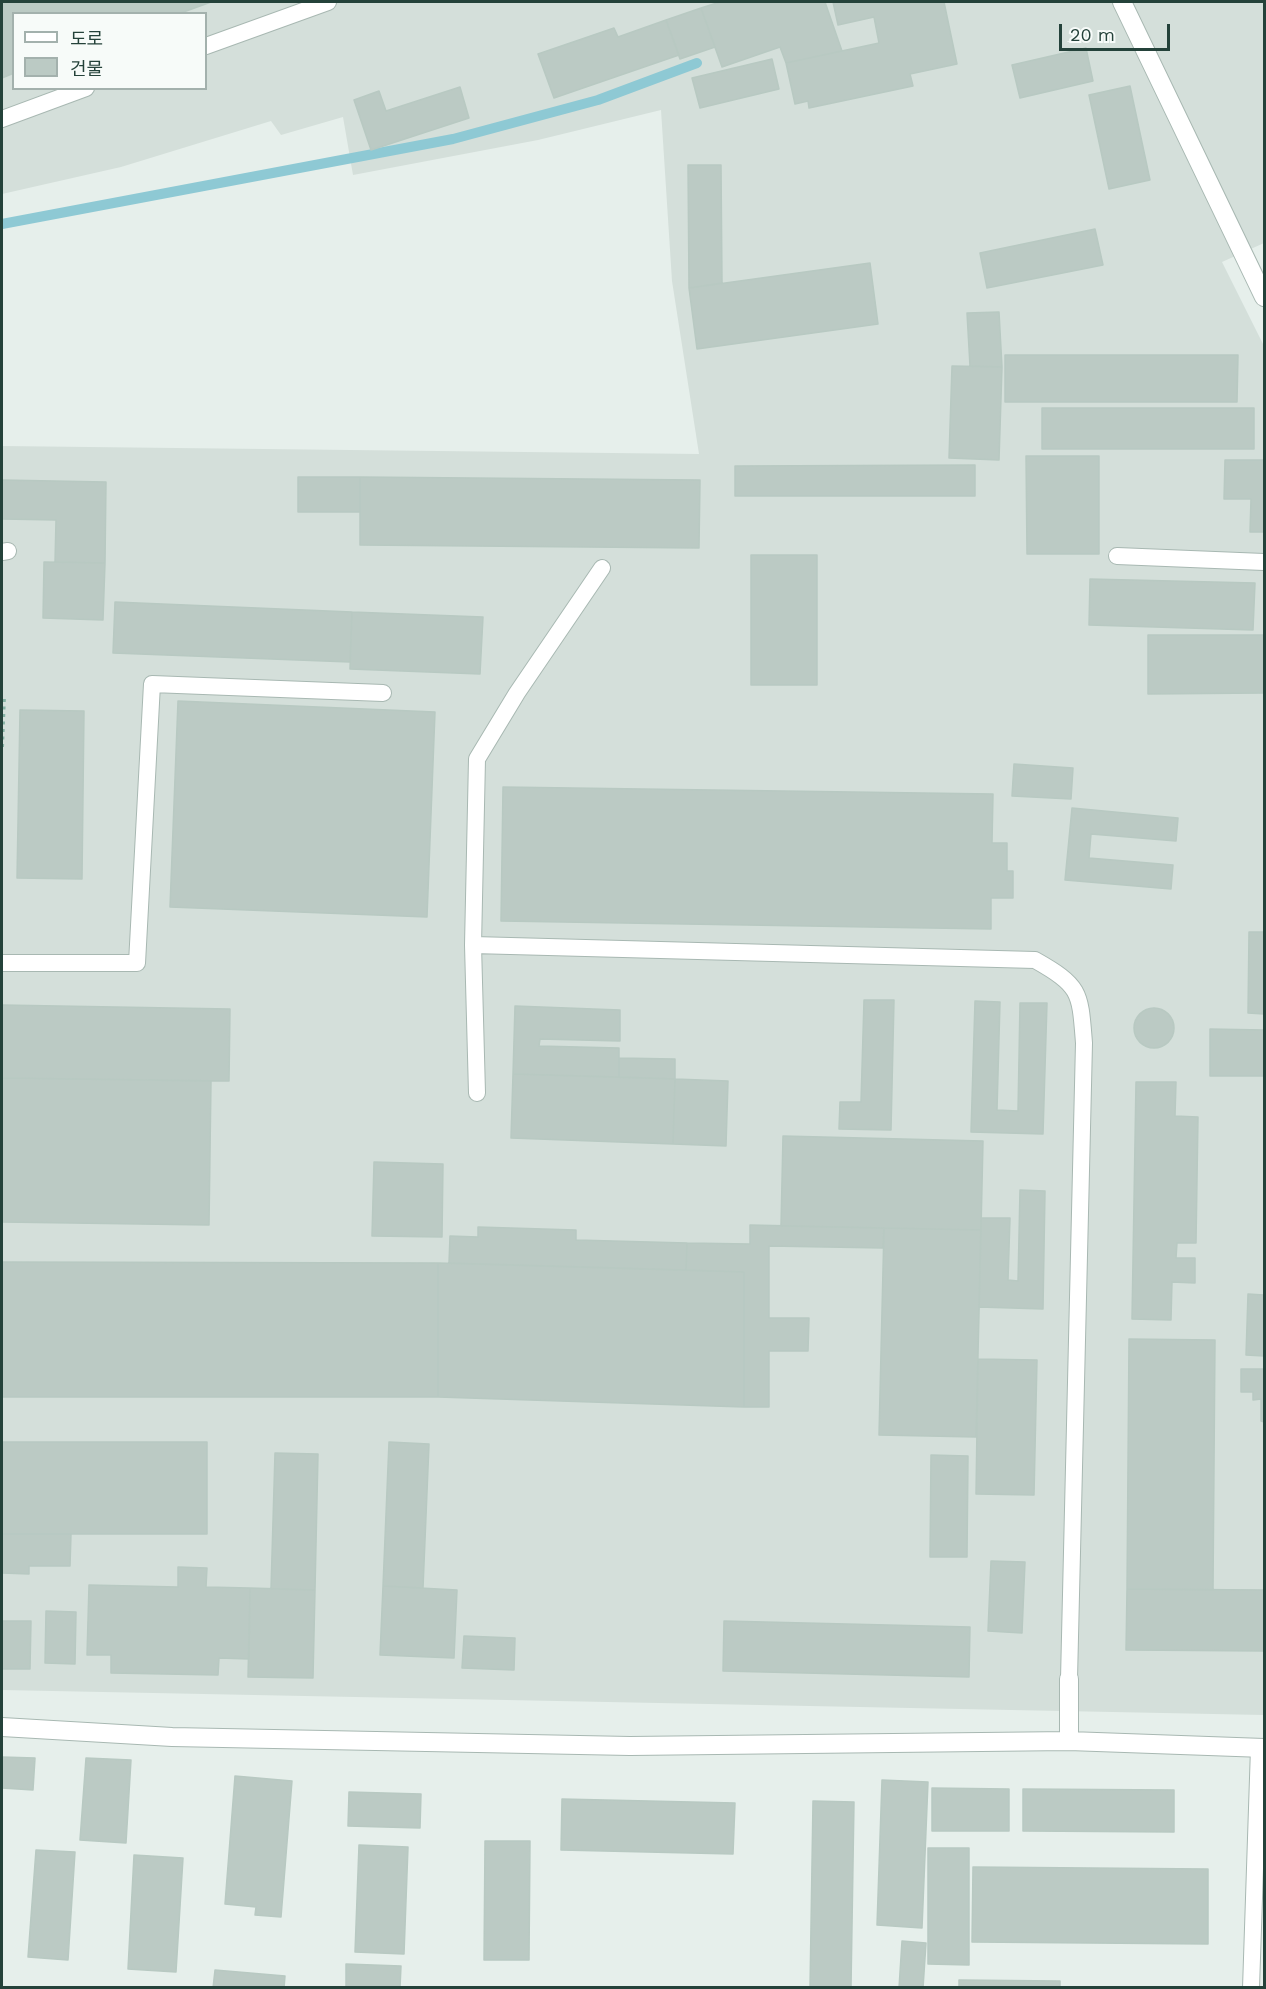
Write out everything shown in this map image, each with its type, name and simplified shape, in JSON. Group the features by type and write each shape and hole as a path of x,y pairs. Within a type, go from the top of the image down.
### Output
{"street":[{"path":"1122,2 1264,297"},
{"path":"1069,1679 1069,1741"},
{"path":"2,1727 172,1737 619,1746 1069,1741 1262,1748"}],"lane":[{"path":"207,46 326,2"},
{"path":"2,119 81,90"},
{"path":"1117,556 1264,562"},
{"path":"477,1093 473,945 477,759 517,693 602,568"},
{"path":"2,963 137,963 152,684 383,693"},
{"path":"473,945 1035,960 1063,976 1080,999 1084,1043 1069,1679"},
{"path":"1251,1988 1262,1748"}],"path":[{"path":"2,747 4,696"}],"shaded area":[{"path":"2,2 1264,2 1264,243 1222,262 1264,346 1264,1715 2,1690 2,446 699,454 672,281 661,110 538,140 353,175 343,117 281,135 271,121 121,167 2,194"}],"building":[{"path":"2,2 211,2 184,12 12,12 12,74 2,78"},
{"path":"720,2 825,2 842,51 786,63 780,47 722,67 701,8"},
{"path":"833,2 944,2 957,64 910,74 913,86 809,108 808,101 795,104 786,63 879,43 874,17 838,25"},
{"path":"701,8 715,47 680,59 666,20"},
{"path":"666,20 679,55 554,98 538,54 614,28 618,37"},
{"path":"1086,48 1093,81 1020,98 1012,65"},
{"path":"772,59 779,89 700,108 692,78"},
{"path":"1130,86 1150,180 1109,189 1089,95"},
{"path":"460,87 469,118 371,150 354,100 379,91 386,111"},
{"path":"688,165 721,165 722,283 689,288"},
{"path":"1095,229 1103,265 987,288 980,253"},
{"path":"870,263 878,324 697,349 689,288"},
{"path":"999,312 1002,367 970,366 967,313"},
{"path":"1005,355 1238,355 1237,402 1005,402"},
{"path":"952,366 1002,367 999,460 949,458"},
{"path":"1042,408 1254,408 1254,449 1042,449"},
{"path":"1026,456 1099,456 1099,554 1027,554"},
{"path":"1225,460 1264,460 1264,532 1250,532 1251,499 1224,499"},
{"path":"975,465 975,496 735,496 735,466"},
{"path":"298,477 360,477 360,512 298,512"},
{"path":"360,477 700,480 699,548 360,545"},
{"path":"2,480 106,482 105,563 55,562 56,520 2,519"},
{"path":"751,555 817,555 817,685 751,685"},
{"path":"44,562 105,563 103,620 43,618"},
{"path":"1090,579 1255,583 1253,630 1089,625"},
{"path":"115,602 352,612 350,662 113,653"},
{"path":"352,612 483,617 480,674 350,669"},
{"path":"1148,635 1264,635 1264,693 1148,694"},
{"path":"178,701 435,712 427,917 170,907"},
{"path":"20,710 84,711 82,879 17,878"},
{"path":"1014,764 1073,768 1071,799 1012,796"},
{"path":"503,787 993,794 992,843 1007,843 1007,871 1013,871 1013,898 991,898 991,929 501,921"},
{"path":"1072,808 1178,818 1176,841 1091,834 1089,858 1173,865 1171,889 1065,880"},
{"path":"1249,932 1264,932 1264,1014 1248,1013"},
{"path":"864,1000 894,1000 891,1130 839,1129 840,1102 861,1102"},
{"path":"975,1001 1000,1002 997,1110 1018,1111 1020,1003 1047,1003 1043,1134 971,1132"},
{"path":"2,1005 230,1009 229,1081 2,1078"},
{"path":"515,1006 620,1010 620,1041 540,1039 539,1046 619,1048 619,1077 513,1074"},
{"path":"1154,1008 1162,1009 1168,1014 1173,1020 1173,1036 1168,1042 1162,1047 1154,1048 1146,1047 1140,1042 1135,1036 1134,1028 1135,1020 1140,1014 1146,1009"},
{"path":"1210,1029 1264,1030 1264,1076 1210,1076"},
{"path":"619,1058 675,1059 675,1079 619,1077"},
{"path":"513,1074 675,1079 673,1144 511,1138"},
{"path":"2,1078 211,1081 209,1225 2,1222"},
{"path":"675,1079 728,1081 726,1146 673,1144"},
{"path":"1136,1082 1176,1082 1175,1116 1198,1117 1196,1243 1177,1243 1176,1258 1195,1258 1195,1283 1172,1282 1171,1320 1132,1319"},
{"path":"783,1136 983,1141 981,1230 781,1226"},
{"path":"374,1162 443,1164 442,1237 372,1236"},
{"path":"1020,1190 1045,1191 1043,1309 979,1307 981,1218 1010,1218 1008,1280 1018,1281"},
{"path":"750,1225 884,1228 883,1248 769,1246 769,1318 809,1318 808,1351 769,1351 769,1407 744,1407 744,1272 686,1270 687,1243 750,1244"},
{"path":"478,1227 576,1230 576,1240 687,1243 686,1270 449,1263 450,1236 478,1237"},
{"path":"884,1228 981,1230 976,1437 879,1435"},
{"path":"2,1262 438,1263 438,1397 2,1397"},
{"path":"438,1263 744,1272 744,1407 438,1397"},
{"path":"1248,1294 1264,1295 1264,1356 1246,1355"},
{"path":"1129,1339 1215,1340 1213,1590 1127,1589"},
{"path":"978,1359 1037,1360 1034,1495 976,1494"},
{"path":"1241,1369 1264,1369 1264,1422 1261,1421 1261,1399 1253,1400 1253,1392 1241,1392"},
{"path":"2,1442 207,1442 207,1534 2,1534"},
{"path":"389,1442 429,1444 423,1588 383,1586"},
{"path":"275,1453 318,1454 315,1590 271,1589"},
{"path":"931,1455 968,1456 967,1557 930,1557"},
{"path":"2,1534 71,1534 70,1566 29,1566 29,1574 2,1573"},
{"path":"991,1561 1025,1562 1022,1633 988,1631"},
{"path":"178,1567 207,1568 206,1587 250,1588 249,1659 219,1658 218,1675 111,1673 111,1655 87,1655 89,1585 178,1587"},
{"path":"383,1586 457,1590 454,1658 380,1655"},
{"path":"250,1588 315,1590 313,1678 248,1677"},
{"path":"1127,1589 1264,1590 1264,1651 1126,1650"},
{"path":"46,1611 76,1612 75,1664 45,1663"},
{"path":"2,1621 31,1621 30,1669 2,1669"},
{"path":"724,1621 970,1627 969,1677 723,1671"},
{"path":"464,1636 515,1638 514,1670 462,1668"},
{"path":"2,1757 35,1758 33,1790 2,1788"},
{"path":"86,1758 131,1760 126,1843 80,1840"},
{"path":"235,1776 292,1781 281,1917 255,1915 256,1907 225,1904"},
{"path":"882,1780 928,1782 922,1928 877,1925"},
{"path":"932,1788 1009,1789 1009,1831 932,1831"},
{"path":"1023,1789 1174,1790 1174,1832 1023,1831"},
{"path":"349,1792 421,1794 420,1828 348,1826"},
{"path":"562,1799 735,1803 733,1854 561,1850"},
{"path":"813,1801 854,1802 851,1988 810,1988"},
{"path":"485,1841 530,1841 529,1960 484,1960"},
{"path":"359,1845 408,1847 404,1954 355,1952"},
{"path":"928,1848 969,1848 969,1965 928,1964"},
{"path":"36,1850 75,1852 68,1960 28,1957"},
{"path":"134,1855 183,1858 176,1972 128,1969"},
{"path":"973,1867 1208,1869 1208,1944 972,1942"},
{"path":"902,1941 926,1943 923,1988 899,1988"},
{"path":"346,1964 401,1966 400,1988 346,1988"},
{"path":"215,1970 285,1976 284,1988 213,1988"},
{"path":"959,1980 1060,1981 1060,1988 959,1988"}],"waterway":[{"path":"2,224 453,139 598,100 697,63"}]}
